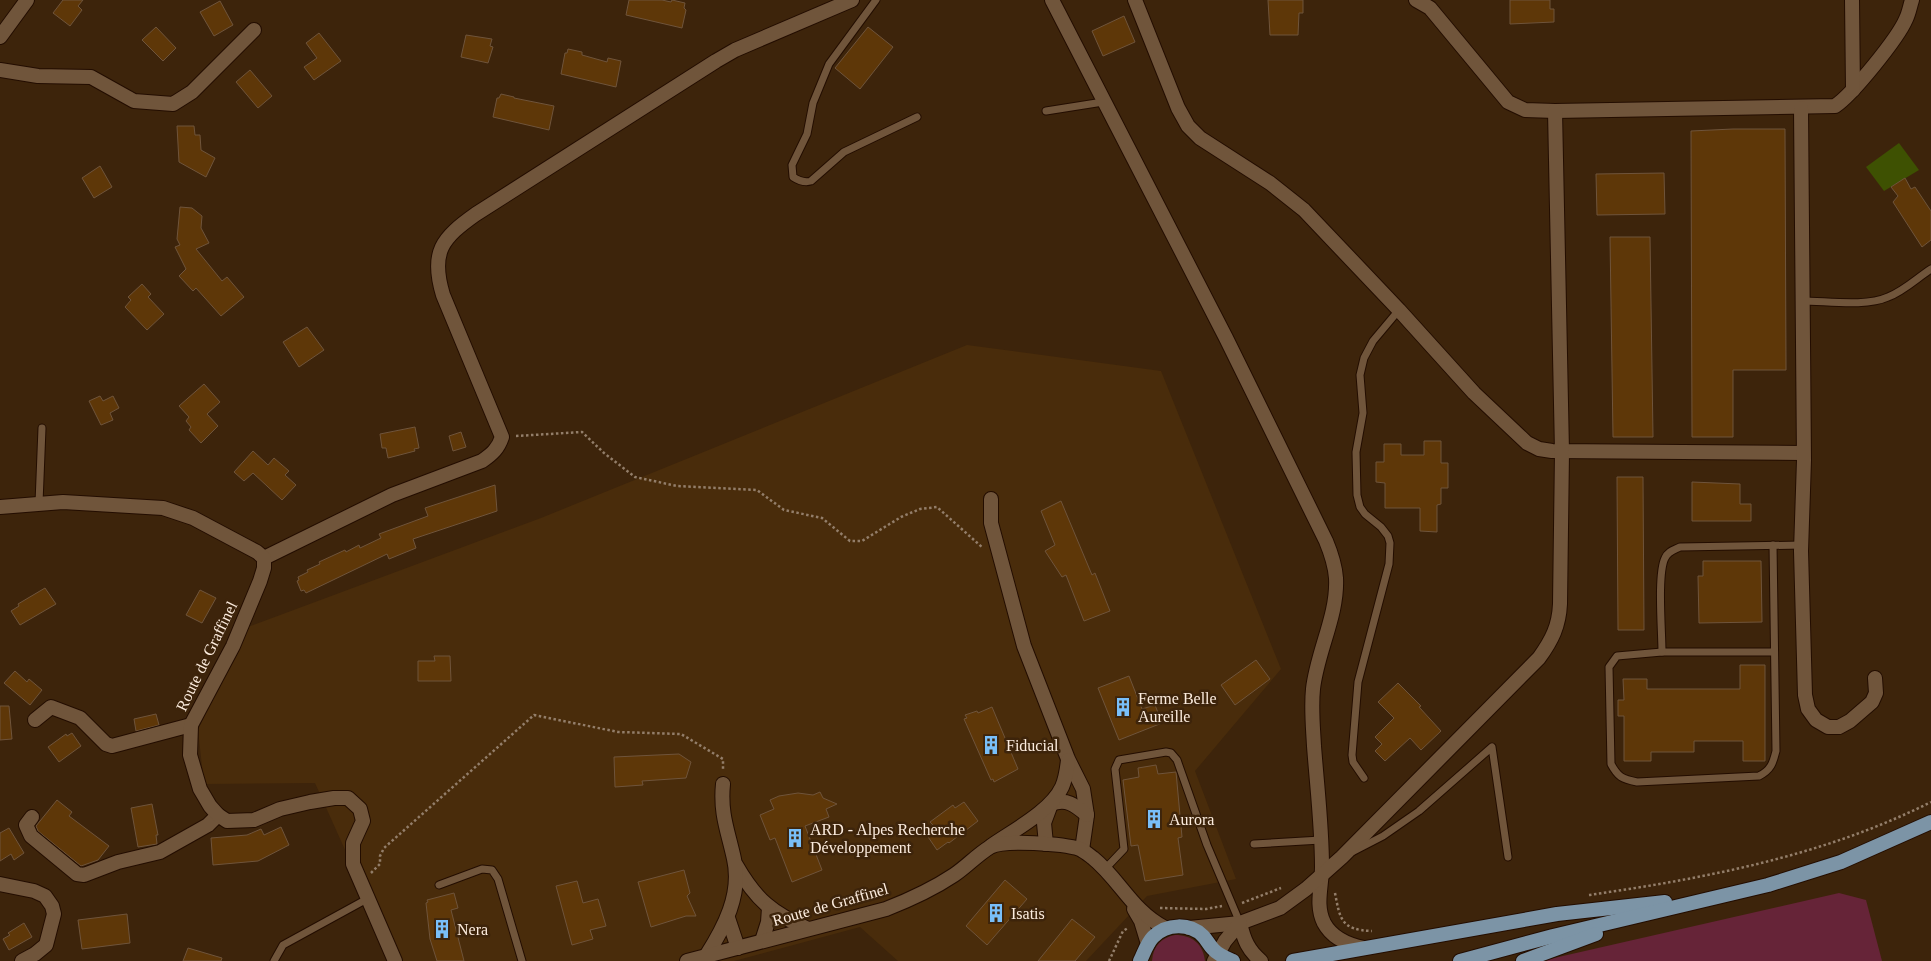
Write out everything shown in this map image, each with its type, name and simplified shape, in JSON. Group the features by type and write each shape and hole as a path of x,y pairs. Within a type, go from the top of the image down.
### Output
{"main road":[{"path":"1460,961 1720,895 1768,885 1841,862 1931,822"},
{"path":"1293,961 1557,914 1720,895"},
{"path":"1523,961 1675,907"},
{"path":"1144,954 1153,937 1165,928 1175,926 1189,928 1204,937 1215,956 1233,961"}],"street":[{"path":"0,38 27,0"},
{"path":"0,507 63,502 163,508 193,518 257,552 264,558 392,496 482,461 499,446 502,437 443,294 437,275 438,255 451,234 476,214 716,61 735,50 852,0"},
{"path":"1052,0 1226,338 1333,558 1336,577 1334,602 1315,673 1313,692 1312,720 1321,840 1322,875 1319,893 1324,923 1341,940 1364,948"},
{"path":"1135,0 1178,108 1188,126 1200,138 1290,198 1304,210 1399,310 1474,393 1515,433 1539,449 1562,452 1803,453"},
{"path":"1416,0 1430,8 1508,102 1525,110 1555,111 1835,106 1853,90 1897,34 1906,18 1912,0"},
{"path":"1852,0 1853,90"},
{"path":"0,70 38,76 91,77 134,101 173,104 192,92 254,30"},
{"path":"1801,108 1802,545 1805,696 1808,709 1816,720 1828,727 1844,725 1872,702 1876,693 1875,678"},
{"path":"1189,928 1240,923 1280,908 1322,875 1539,658 1551,642 1558,624 1560,604 1562,452 1555,111"},
{"path":"991,499 991,523 1024,646 1068,759 1082,789 1086,815 1082,850"},
{"name":"Route de Graffinel","path":"218,815 200,789 190,755 191,725 233,646 260,581 264,568 264,558"},
{"path":"35,720 51,707 80,718 106,744 112,746 191,725"},
{"path":"1046,844 1044,823 1064,782 1068,759"},
{"path":"723,784 722,816 735,862 748,886 785,919 808,929"},
{"path":"32,817 26,825 31,836 77,874 84,874 118,862 160,852 208,825 218,815 227,821 254,820 280,809 334,798 348,798 360,809 363,821 353,844 353,864 395,961"},
{"path":"1052,804 1060,801 1069,802 1086,815"},
{"name":"Route de Graffinel","path":"687,961 886,909 905,901 954,875 991,846 1052,804"},
{"path":"991,846 1019,843 1046,844 1082,850 1105,869 1143,919 1165,928"},
{"path":"706,956 729,913 736,889 735,862"},
{"path":"0,884 34,891 45,896 52,906 54,914 46,945 22,961"},
{"path":"729,913 745,899 765,903"},
{"path":"762,941 768,922 765,903"},
{"path":"729,913 738,948"},
{"path":"1143,919 1144,954"},
{"path":"1215,956 1240,923"},
{"path":"1240,923 1246,945 1262,961"}],"lane":[{"path":"876,0 823,75 813,103 807,134 792,165 794,177 805,183 811,181 844,152 917,117"},
{"path":"1046,111 1103,102"},
{"path":"1802,301 1870,302 1882,300 1898,292 1931,269"},
{"path":"1364,778 1353,762 1358,682 1388,564 1390,543 1388,536 1381,527 1365,514 1357,495 1356,452 1363,413 1360,376 1364,358 1373,341 1399,310"},
{"path":"39,503 42,428"},
{"path":"1773,545 1776,751 1768,771 1759,776 1637,782 1626,780 1616,774 1611,764 1609,667 1617,656 1662,652 1774,652"},
{"path":"1662,652 1661,572 1665,558 1670,551 1680,547 1802,545"},
{"path":"1342,857 1382,836 1419,811 1492,747 1508,858"},
{"path":"1105,869 1124,849 1115,769 1117,763 1119,760 1166,752 1171,753 1177,760 1207,845 1240,923"},
{"path":"1254,844 1321,840"},
{"path":"438,885 482,869 492,870 498,879 522,961"},
{"path":"274,961 283,945 368,899"}],"path":[{"path":"502,437 582,432 604,453 635,477 677,486 757,490 784,510 822,518 850,541 862,541 901,517 920,509 937,507 982,548 1000,554"},
{"path":"359,878 374,872 380,864 380,856 384,848 534,715 618,732 681,734 723,759 723,784"},
{"path":"1584,895 1705,877 1765,864 1877,827 1931,802"},
{"path":"1109,961 1123,931 1158,908 1206,909 1247,902 1285,886"},
{"path":"1335,892 1339,915 1347,925 1360,931 1377,932"}],"shaded area":[{"path":"1899,143 1919,170 1884,191 1866,167"},
{"path":"967,345 1161,371 1281,669 1195,771 1236,879 1147,896 1086,961 898,961 860,927 734,961 395,961 315,783 204,784 198,730 245,628 541,518"},
{"path":"1839,893 1866,900 1882,961 1541,961"},
{"path":"1175,935 1187,937 1196,942 1202,950 1205,961 1152,961 1156,947 1166,938"}],"building":[{"path":"63,0 83,0 78,6 82,10 70,26 53,13"},
{"path":"629,0 662,0 671,2 672,0 685,3 684,8 686,10 682,28 626,15"},
{"path":"1268,0 1303,0 1303,13 1299,13 1298,35 1270,35"},
{"path":"1510,0 1550,0 1550,9 1554,9 1554,22 1510,24"},
{"path":"220,1 233,25 214,36 200,12"},
{"path":"1124,16 1135,42 1103,56 1092,31"},
{"path":"156,27 176,48 163,61 142,40"},
{"path":"868,27 893,47 860,89 835,68"},
{"path":"319,33 341,61 314,80 304,67 317,58 306,43"},
{"path":"466,35 492,39 490,46 493,47 488,63 461,57"},
{"path":"568,49 582,52 582,55 607,62 608,58 621,61 616,87 561,74 565,53 567,53"},
{"path":"250,70 272,96 258,108 236,82"},
{"path":"501,94 554,106 549,130 493,117 497,98"},
{"path":"177,126 194,126 195,135 200,135 201,150 215,158 206,177 179,162"},
{"path":"1785,129 1786,370 1733,370 1733,437 1692,437 1691,131"},
{"path":"100,166 112,187 94,198 82,178"},
{"path":"1664,173 1665,214 1597,215 1596,174"},
{"path":"1905,178 1911,189 1915,187 1931,211 1931,240 1922,247 1893,202 1898,196 1891,187"},
{"path":"180,207 192,208 202,216 201,228 209,243 196,249 222,281 227,277 244,297 221,316 196,288 193,291 179,276 186,269 175,247 180,245 177,239"},
{"path":"1610,237 1650,237 1653,437 1613,437"},
{"path":"142,284 151,294 148,297 164,314 147,330 125,307 131,300 128,297"},
{"path":"307,327 324,350 299,367 283,342"},
{"path":"204,384 220,402 207,414 218,426 201,443 189,430 191,427 186,421 189,417 179,406"},
{"path":"100,396 103,401 113,396 119,408 110,413 113,420 101,425 89,401"},
{"path":"415,427 419,448 414,449 415,451 388,458 386,448 382,448 380,434"},
{"path":"461,432 466,447 453,451 449,436"},
{"path":"1424,441 1441,441 1441,463 1448,463 1448,488 1441,488 1441,504 1437,505 1437,532 1420,531 1420,508 1385,508 1385,483 1376,482 1376,462 1384,462 1384,444 1401,444 1401,455 1424,455"},
{"path":"253,451 268,465 274,458 289,471 285,475 296,485 282,500 253,473 244,481 234,472"},
{"path":"1617,477 1643,477 1644,630 1618,630"},
{"path":"1692,482 1740,484 1740,504 1751,504 1751,521 1692,521"},
{"path":"495,485 497,511 413,539 416,548 389,559 387,554 306,593 304,590 301,591 297,581 299,580 298,577 320,564 319,562 359,545 360,548 381,538 379,534 428,516 425,508"},
{"path":"1061,501 1092,575 1095,573 1110,611 1084,621 1066,575 1062,577 1045,551 1055,545 1041,511"},
{"path":"1703,561 1761,561 1762,622 1699,623 1698,576 1703,576"},
{"path":"45,588 56,604 20,625 11,611 19,606 18,604"},
{"path":"200,590 216,598 202,623 186,615"},
{"path":"434,656 450,656 451,681 418,681 418,661 435,661"},
{"path":"1256,660 1270,679 1235,705 1221,685"},
{"path":"1740,665 1765,665 1765,761 1743,761 1743,741 1694,741 1694,752 1651,752 1651,761 1624,761 1624,716 1618,716 1618,700 1624,700 1623,679 1647,679 1647,689 1740,689"},
{"path":"15,671 27,682 29,679 42,690 30,705 4,683"},
{"name":"Ferme Belle Aureille","path":"1129,676 1142,709 1155,705 1162,723 1119,740 1098,688"},
{"path":"1398,683 1421,706 1419,707 1441,731 1421,750 1410,738 1385,761 1375,751 1382,744 1375,737 1394,718 1378,702"},
{"path":"0,706 9,706 12,739 0,740"},
{"name":"Fiducial","path":"992,707 1018,769 994,782 993,779 991,780 964,719 967,718 965,715 977,711 978,713"},
{"path":"156,714 159,725 136,731 134,719"},
{"path":"72,733 81,746 59,762 48,747 66,734 67,736"},
{"path":"679,754 691,762 686,778 642,781 643,785 615,787 614,757"},
{"name":"Aurora","path":"1156,765 1158,774 1176,772 1182,837 1178,838 1183,875 1145,881 1138,845 1131,846 1123,780 1139,777 1138,768"},
{"name":"ARD - Alpes Recherche Développement","path":"820,792 823,798 837,804 826,809 829,817 805,826 822,870 792,882 775,838 770,840 760,815 774,809 770,800 779,796 798,793 813,795"},
{"path":"57,800 72,812 69,816 109,846 98,860 81,866 38,831 36,826"},
{"path":"964,802 978,821 937,850 924,831 933,825 930,822 953,805 955,808"},
{"path":"152,804 158,835 156,835 157,844 138,847 131,808"},
{"path":"281,827 289,845 258,861 213,865 211,838 247,835 261,829 264,835"},
{"path":"9,828 24,853 14,860 11,854 0,861 0,833"},
{"path":"684,870 690,893 687,896 696,916 686,916 651,927 638,882"},
{"name":"Isatis","path":"1005,880 1027,899 987,945 966,926"},
{"path":"577,881 583,903 598,899 606,926 590,930 593,939 572,945 556,886"},
{"name":"Nera","path":"454,893 458,908 451,910 464,961 437,961 430,939 426,903 428,902 427,900"},
{"path":"127,914 130,943 82,949 78,920"},
{"path":"1072,919 1095,937 1075,961 1038,961"},
{"path":"24,923 32,937 9,950 3,939 10,935 8,933"},
{"path":"188,948 222,958 221,961 183,961"}],"place":[{"name":"Ferme Belle Aureille","path":"1123,707"},
{"name":"Fiducial","path":"991,745"},
{"name":"Aurora","path":"1154,819"},
{"name":"ARD - Alpes Recherche Développement","path":"795,838"},
{"name":"Isatis","path":"996,913"},
{"name":"Nera","path":"442,929"}]}
